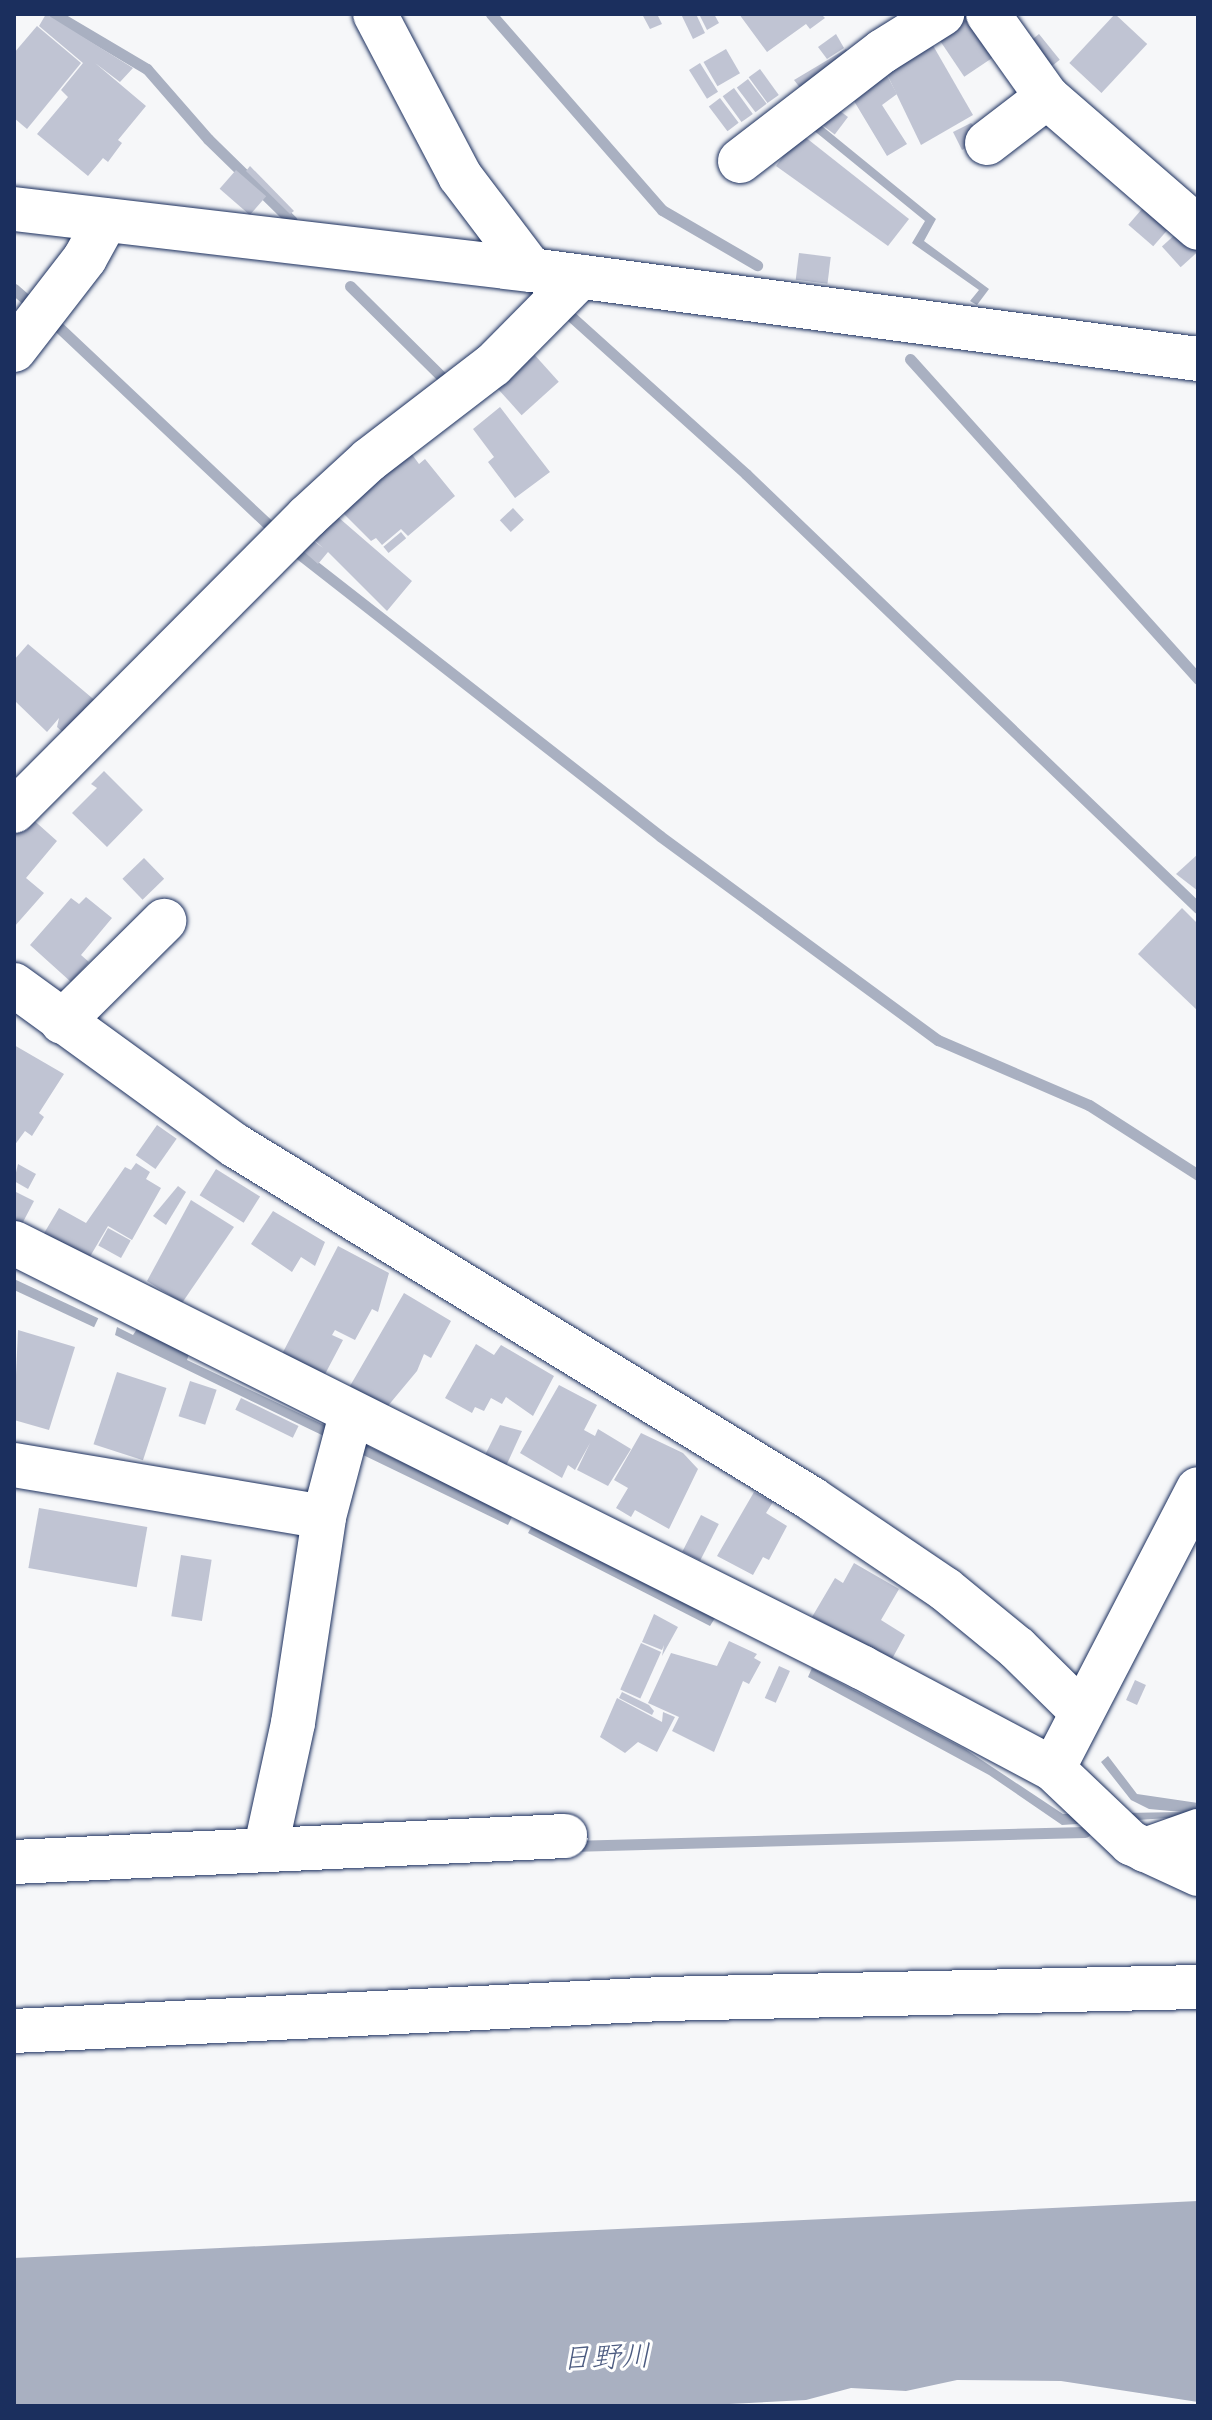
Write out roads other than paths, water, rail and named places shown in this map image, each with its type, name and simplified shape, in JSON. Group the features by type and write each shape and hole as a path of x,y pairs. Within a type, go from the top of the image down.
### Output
{"street":[{"path":"375,14 460,176 531,270"},
{"path":"988,14 1047,97 1198,228"},
{"path":"740,161 925,18"},
{"path":"987,143 1047,97"},
{"path":"14,209 531,270 1198,359"},
{"path":"14,350 85,258 106,220"},
{"path":"14,811 307,517 369,460 493,365 580,277"},
{"path":"62,1022 164,921"},
{"path":"14,985 236,1146 812,1499 945,1589 1017,1648 1082,1712"},
{"path":"14,1243 347,1432 863,1668 1053,1769 1118,1829 1198,1874"},
{"path":"266,1847 293,1723 324,1517 347,1432"},
{"path":"14,1465 324,1517"},
{"path":"1053,1769 1198,1489"},
{"path":"1118,1829 1198,1831"},
{"path":"14,1862 98,1862 266,1847 565,1836"},
{"path":"14,2031 662,1999 1198,1987"}],"water":[{"path":"817,122 936,219 924,241 989,289 977,305 970,301 979,290 912,243 925,221 812,129"},
{"path":"14,1279 98,1318 94,1327 14,1290"},
{"path":"117,1327 133,1335 137,1329 189,1354 187,1360 513,1515 508,1525 115,1335"},
{"path":"532,1526 715,1618 710,1626 528,1533"},
{"path":"812,1668 965,1749 1063,1814 1182,1812 1149,1809 1131,1800 1101,1762 1108,1756 1137,1794 1198,1803 1198,1816 1062,1825 989,1775 808,1677"},
{"name":"日野川","path":"1198,2201 1198,2402 1061,2381 957,2380 906,2391 851,2388 806,2400 689,2406 14,2406 14,2258"}],"waterway":[{"path":"54,14 147,69 208,139 292,221"},
{"path":"491,14 662,210 757,265"},
{"path":"350,286 451,386"},
{"path":"14,289 35,307"},
{"path":"565,311 746,474 1198,908"},
{"path":"49,318 278,534"},
{"path":"910,359 1198,679"},
{"path":"298,553 660,836 938,1040 1089,1105 1198,1175"},
{"path":"570,1846 1085,1832"}]}
